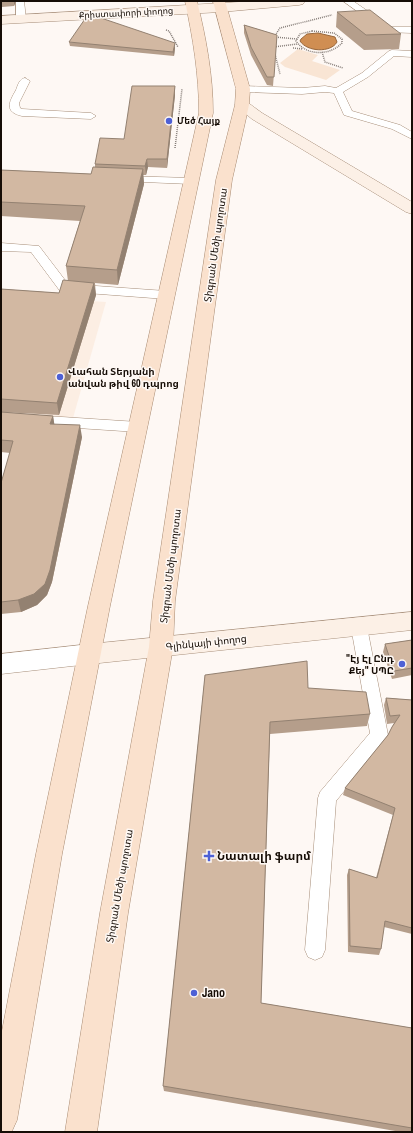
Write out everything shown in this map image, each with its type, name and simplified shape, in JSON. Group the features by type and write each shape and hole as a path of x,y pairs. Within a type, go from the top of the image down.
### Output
{"main road":[{"name":"Քրիստափորի փողոց","path":"1,20 192,5 299,1"},
{"name":"Տիգրան Մեծի պողոտա","path":"81,1132 114,913 161,647 164,601 224,180 242,105 242,89 220,4"},
{"path":"1,1120 50,854 90,654 206,112 207,90 200,38 192,5"},
{"path":"242,105 257,116 412,210"},
{"name":"Գլինկայի փողոց","path":"90,654 412,621"}],"street":[{"name":"Գլինկայի փողոց","path":"1,664 90,654"}],"lane":[{"path":"20,1 21,19"},
{"path":"347,1 389,30 412,30"},
{"path":"242,89 281,91 325,89 338,91 365,75 392,54 412,54"},
{"path":"25,80 14,103 16,110 22,113 91,116"},
{"path":"338,91 348,113 396,127 412,136"},
{"path":"109,178 191,181"},
{"path":"1,247 35,249 64,288 166,295"},
{"path":"1,418 138,427"},
{"path":"315,950 327,798 379,735 359,626"}],"path":[{"path":"304,48 297,44 274,47 274,37 280,28 332,15"},
{"path":"165,29 169,32 179,49"},
{"path":"293,48 304,48 322,52 336,49 342,43 342,39 334,33 320,30 300,34 297,39 297,44"},
{"path":"274,37 297,39"},
{"path":"322,52 325,62 365,75"},
{"path":"275,54 280,72 281,91"},
{"path":"176,139 182,91"}],"shaded area":[{"path":"318,33 335,37 337,42 330,48 319,50 303,45 300,41 307,34"},
{"path":"298,49 318,55 312,61 340,70 326,80 285,67 280,63"},
{"path":"1,295 106,302 73,418 1,412"}],"building":[{"path":"370,10 401,34 366,35 337,12"},
{"path":"87,16 95,16 175,43 173,52 69,42"},
{"path":"244,25 277,35 274,77 267,77 251,47"},
{"path":"132,86 175,86 167,159 147,159 145,166 95,164 100,138 124,139"},
{"path":"93,167 143,169 117,270 66,266 85,206 1,202 1,170 91,174"},
{"path":"63,280 94,283 57,403 1,399 1,289 59,293"},
{"path":"1,412 53,416 50,424 80,425 50,570 45,584 34,594 18,600 1,602 1,483 13,441 1,440"},
{"path":"412,640 412,668 394,671 385,644"},
{"path":"307,661 308,688 366,692 370,714 270,722 261,1003 412,1028 412,1128 163,1086 205,675"},
{"path":"386,698 412,700 412,928 385,921 381,949 350,946 349,869 377,878 395,808 345,788 388,735 400,715 390,716"}],"place":[{"name":"Մեծ Հայք","path":"169,121"},
{"name":"Վահան Տերյանի անվան թիվ 60 դպրոց","path":"60,377"},
{"name":"\"Էյ Էլ Ընդ Քեյ\" ՍՊԸ","path":"402,664"},
{"name":"Նատալի ֆարմ","path":"209,856"},
{"name":"Jano","path":"194,993"}]}
